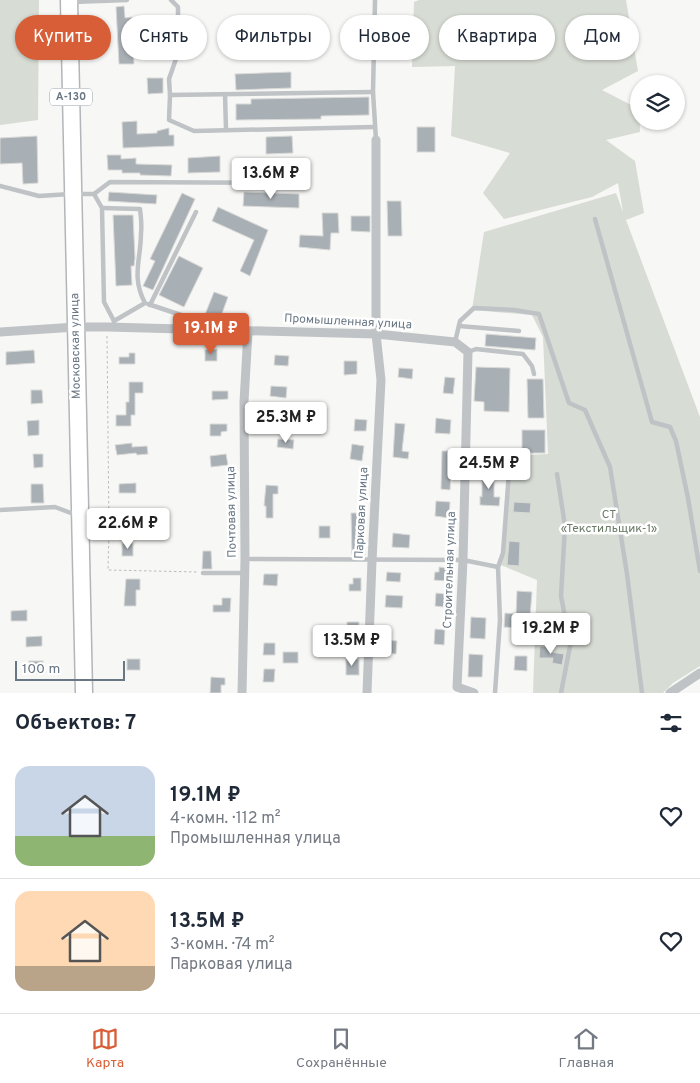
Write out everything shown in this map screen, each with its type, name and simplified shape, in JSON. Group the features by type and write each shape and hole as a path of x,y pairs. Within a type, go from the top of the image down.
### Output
{"highway":[{"name":"Московская улица","path":"69,1 84,693"}],"street":[{"name":"Парковая улица","path":"368,693 372,561 382,380 376,334 376,140"},
{"name":"Промышленная улица","path":"0,332 112,325 376,334 455,342"},
{"name":"Почтовая улица","path":"242,693 246,559 244,402 248,331"},
{"path":"455,342 468,352"},
{"name":"Строительная улица","path":"468,352 463,560 457,687 474,693"},
{"path":"670,693 700,673"}],"lane":[{"path":"69,1 127,0"},
{"path":"171,0 178,7 178,53 169,79 170,120 194,131 374,127"},
{"path":"375,0 373,92 376,140"},
{"path":"170,95 373,92"},
{"path":"225,94 226,130"},
{"path":"0,186 39,196 94,194 110,182 307,183"},
{"path":"94,194 102,208 104,302 112,325 147,304 196,212"},
{"path":"102,208 140,209 142,234 137,263 140,293 147,304 190,318 191,329"},
{"path":"595,219 652,422 670,427 676,441 700,571"},
{"path":"455,342 460,321 474,308 514,310 539,314 569,403 584,410 610,467 625,556 642,693"},
{"path":"459,326 519,331"},
{"path":"468,352 476,349 522,354 532,366 534,374"},
{"path":"495,693 500,620 498,567 503,553 510,472"},
{"path":"558,474 565,526 562,596 566,622 573,631 561,693"},
{"path":"0,510 55,508 79,516"},
{"path":"246,559 463,560 498,567"},
{"path":"203,573 245,573"}],"path":[{"path":"112,325 108,570 169,570 203,573"}],"green space":[{"path":"0,0 39,0 39,15 15,15 15,60 38,60 38,120 0,125"},
{"name":"СТ «Текстильщик-1»","path":"419,0 626,0 629,15 565,15 565,60 636,60 638,71 602,90 630,104 630,130 640,130 640,132 606,140 635,161 644,213 626,220 700,417 700,666 673,683 663,693 533,693 537,580 501,565 511,456 548,454 543,337 532,315 472,310 484,232 616,193 623,212 618,183 592,197 504,219 483,193 510,153 451,136 455,66 412,67 412,60 429,60 429,15 414,15 414,2"}],"building":[{"path":"124,6 125,15 121,15 121,60 134,60 134,64 119,64 116,7"},
{"path":"291,72 291,88 236,90 235,74"},
{"path":"147,78 163,78 163,93 148,94"},
{"path":"369,97 369,115 321,116 321,119 236,120 236,104 251,104 251,99"},
{"path":"137,121 137,134 157,133 157,131 169,128 169,135 174,135 174,146 123,148 122,122"},
{"path":"417,127 435,127 435,152 417,152"},
{"path":"37,136 38,183 23,184 22,163 0,164 0,138"},
{"path":"292,136 293,153 266,154 266,137"},
{"path":"107,155 121,155 121,159 136,158 136,164 172,165 171,176 140,175 140,173 122,173 122,170 108,170"},
{"path":"220,156 220,172 188,173 188,158"},
{"path":"109,192 157,195 156,204 108,201"},
{"path":"244,192 299,194 299,208 243,206"},
{"path":"182,193 195,199 153,290 143,286 155,261 150,259"},
{"path":"387,201 401,201 402,236 388,236"},
{"path":"218,207 268,230 250,276 240,271 254,240 212,221"},
{"path":"322,213 338,213 339,233 331,233 330,250 299,247 300,235 323,236"},
{"path":"113,215 133,215 135,258 134,266 131,266 132,285 116,286"},
{"path":"351,216 370,216 370,232 351,231"},
{"path":"179,256 203,268 184,307 159,295"},
{"path":"214,292 228,297 220,319 204,317"},
{"path":"486,334 536,338 535,350 485,346"},
{"path":"217,349 217,361 205,361 205,350"},
{"path":"34,350 35,363 6,365 6,352"},
{"path":"129,353 135,353 135,364 119,364 119,357 129,357"},
{"path":"275,355 289,356 288,366 274,365"},
{"path":"344,361 357,361 357,374 344,375"},
{"path":"476,367 510,368 509,412 484,411 484,402 474,401"},
{"path":"399,368 413,369 412,379 398,377"},
{"path":"445,377 455,378 453,394 443,393"},
{"path":"527,379 543,379 544,418 528,418"},
{"path":"129,382 143,382 143,393 135,393 135,415 131,415 131,426 116,426 116,415 126,415 126,402 129,402"},
{"path":"271,386 287,387 286,398 270,396"},
{"path":"31,390 42,390 43,403 31,404"},
{"path":"212,391 228,391 228,399 212,400"},
{"path":"436,418 451,420 450,434 435,433"},
{"path":"355,419 367,420 366,431 354,431"},
{"path":"39,420 39,435 28,436 27,421"},
{"path":"395,423 405,424 402,451 409,452 408,459 393,457"},
{"path":"210,424 227,424 227,431 221,432 221,436 210,436"},
{"path":"522,430 545,430 545,453 522,453"},
{"path":"278,439 294,440 293,449 277,447"},
{"path":"132,443 132,447 147,446 148,454 117,455 115,445"},
{"path":"352,444 364,446 362,461 350,459"},
{"path":"442,451 452,451 450,490 441,489"},
{"path":"33,454 43,454 43,467 34,468"},
{"path":"226,454 228,465 211,467 210,456"},
{"path":"482,471 494,471 494,497 500,497 499,506 480,505 480,496 482,497"},
{"path":"136,483 136,493 119,493 119,484"},
{"path":"31,484 43,484 44,503 31,503"},
{"path":"266,485 278,486 278,494 273,494 273,518 266,518 266,506 264,506"},
{"path":"436,501 450,502 449,518 435,516"},
{"path":"514,502 531,503 530,513 513,512"},
{"path":"119,511 130,511 129,524 119,524"},
{"path":"351,513 362,513 360,551 365,551 365,555 352,555"},
{"path":"319,526 330,526 330,538 319,538"},
{"path":"393,533 410,535 409,548 392,547"},
{"path":"509,541 520,542 519,566 507,565"},
{"path":"122,543 133,543 133,556 122,556"},
{"path":"203,551 211,551 212,569 202,569"},
{"path":"439,567 447,568 446,581 434,580 435,572 439,572"},
{"path":"387,572 401,573 400,582 386,581"},
{"path":"264,574 278,574 277,586 263,585"},
{"path":"353,578 361,578 361,591 349,591 349,584 353,584"},
{"path":"126,579 140,579 140,590 136,590 136,606 124,606"},
{"path":"517,591 532,592 529,629 504,627 505,613 516,614"},
{"path":"436,593 445,594 444,607 435,606"},
{"path":"386,595 403,596 402,608 385,607"},
{"path":"222,598 231,598 230,612 213,612 213,605 222,605"},
{"path":"27,610 27,621 11,621 11,611"},
{"path":"471,617 486,618 485,639 470,638"},
{"path":"347,622 359,622 358,636 347,636"},
{"path":"435,629 445,630 444,645 434,644"},
{"path":"42,636 42,646 26,647 26,637"},
{"path":"385,640 397,641 396,654 384,653"},
{"path":"264,643 275,643 275,655 263,655"},
{"path":"540,646 551,647 551,652 564,654 562,665 552,663 553,658 539,658"},
{"path":"283,652 298,652 298,663 283,663"},
{"path":"469,654 483,655 482,677 468,677"},
{"path":"515,656 527,656 527,671 514,670"},
{"path":"127,659 140,659 140,670 127,670"},
{"path":"346,659 359,659 359,675 346,675"},
{"path":"29,661 43,661 43,673 29,673"},
{"path":"264,669 275,669 274,682 263,682"},
{"path":"211,677 225,678 225,685 221,685 221,693 210,693"}]}
